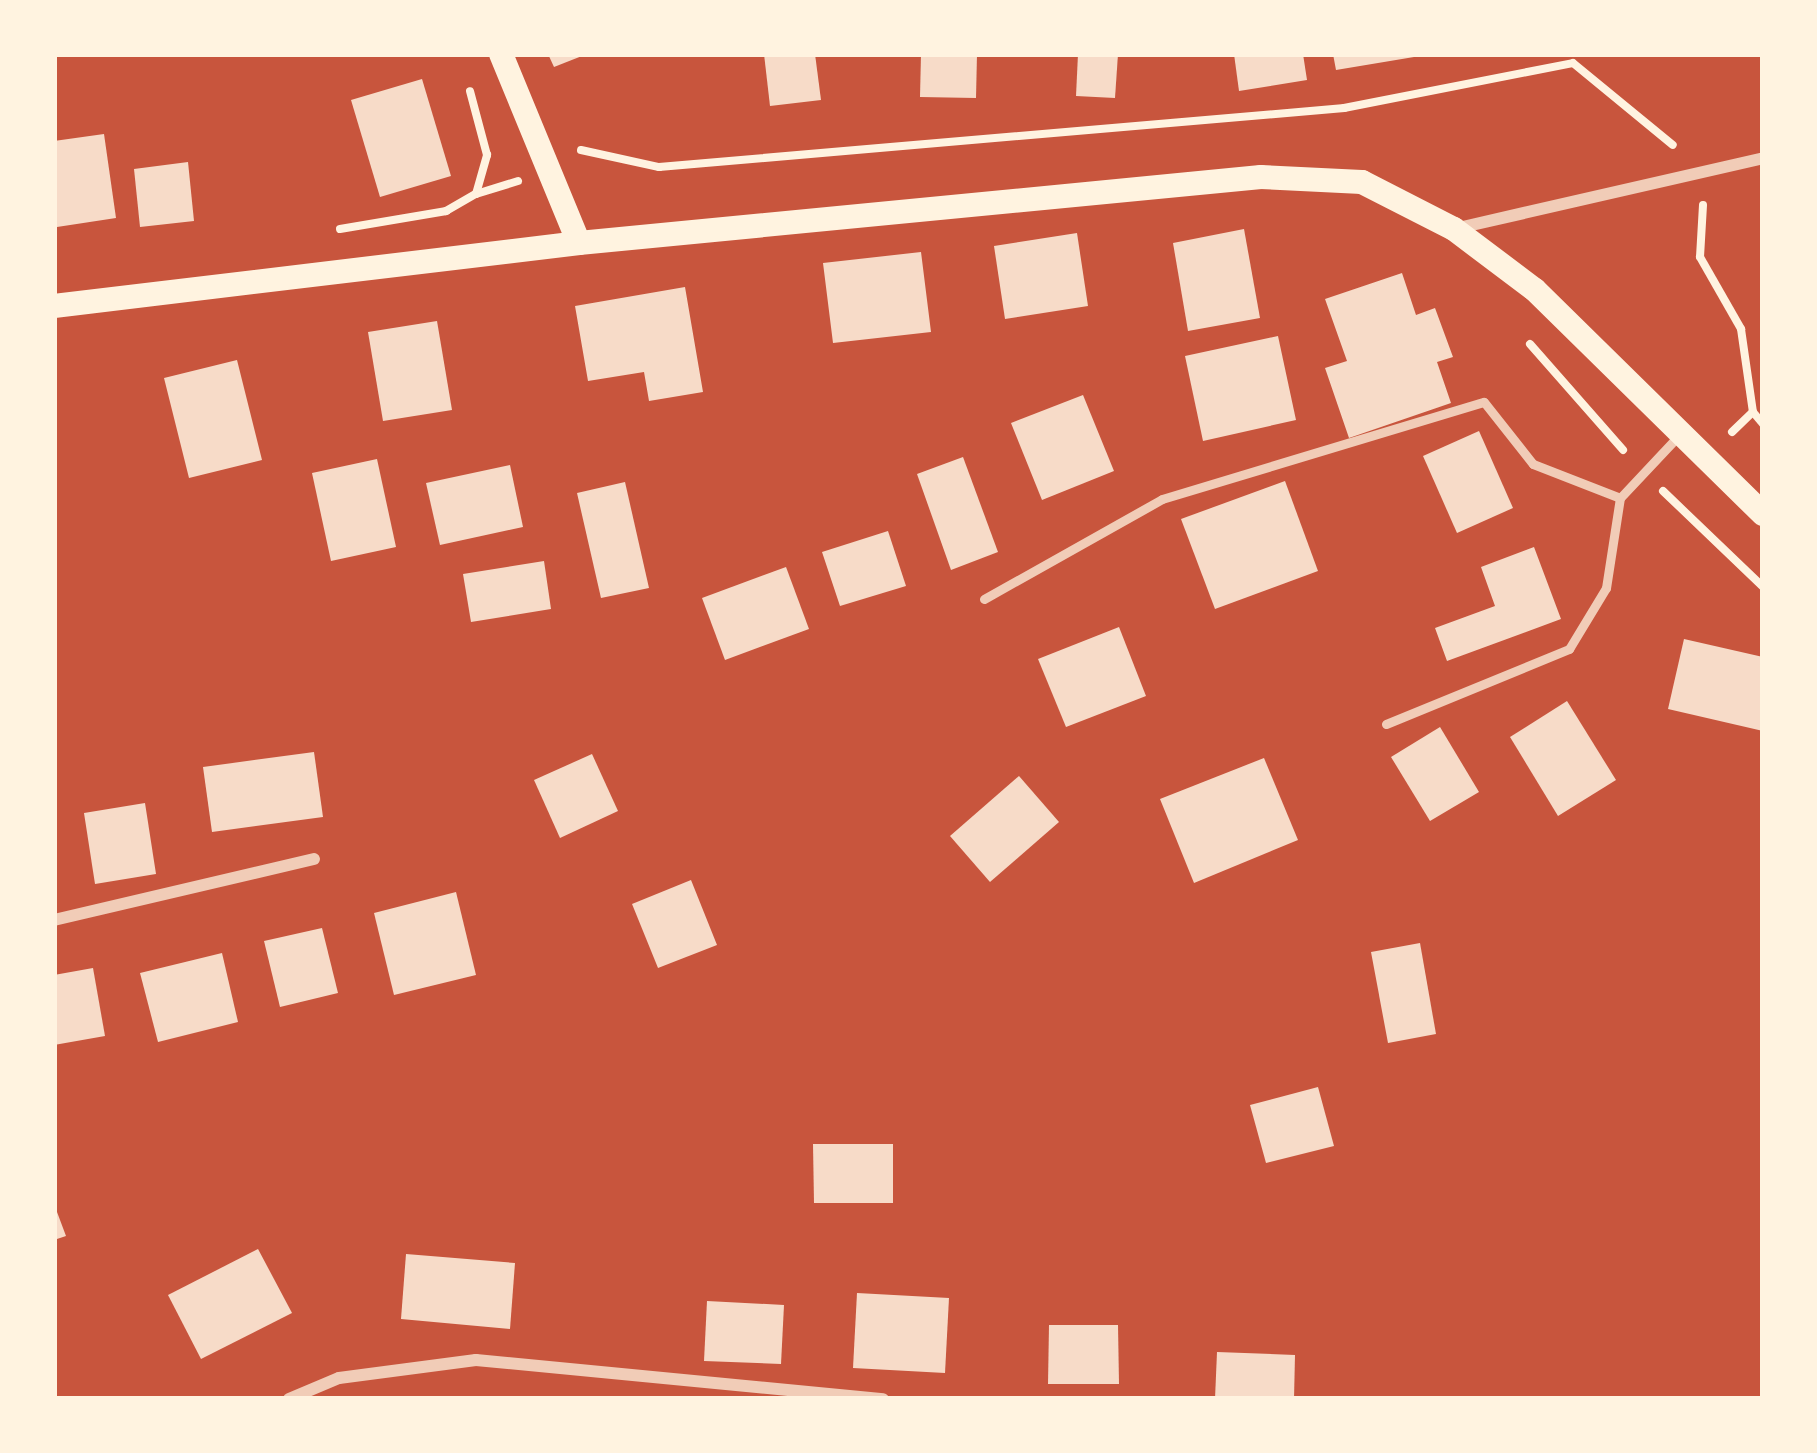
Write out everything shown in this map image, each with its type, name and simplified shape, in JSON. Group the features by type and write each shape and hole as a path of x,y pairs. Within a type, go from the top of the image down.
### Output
{"main road":[{"path":"501,54 579,243"},
{"path":"54,306 579,243 1262,177 1362,182 1454,229 1535,290 1763,514"}],"street":[{"path":"1454,229 1763,158"},
{"path":"54,920 314,860"},
{"path":"290,1399 338,1378 476,1360 883,1399"}],"lane":[{"path":"984,599 1162,500 1484,402 1533,464 1620,498"},
{"path":"1386,724 1569,649 1606,587 1620,498 1680,434"}],"path":[{"path":"568,132 578,148 607,162 659,166 1345,108 1550,69"},
{"path":"333,230 446,211 476,194 488,155 466,75"},
{"path":"1522,334 1644,473 1763,587"},
{"path":"1753,412 1763,424"}],"building":[{"path":"548,54 587,54 554,67"},
{"path":"764,54 815,54 821,100 770,106"},
{"path":"921,54 977,54 976,98 920,97"},
{"path":"1078,54 1118,54 1115,98 1076,96"},
{"path":"1234,54 1303,54 1307,80 1239,91"},
{"path":"1333,54 1420,54 1420,56 1336,70"},
{"path":"422,79 451,176 380,197 351,100"},
{"path":"104,134 116,218 57,227 54,141"},
{"path":"188,162 194,221 140,227 134,169"},
{"path":"1244,229 1260,318 1188,331 1173,243"},
{"path":"1077,233 1088,306 1005,319 994,246"},
{"path":"921,252 931,332 833,343 823,263"},
{"path":"1402,273 1416,315 1435,308 1453,357 1437,362 1451,403 1349,438 1325,368 1347,361 1325,299"},
{"path":"685,287 703,392 649,401 644,372 588,381 575,306"},
{"path":"437,321 452,410 383,421 368,332"},
{"path":"1278,336 1296,420 1203,441 1185,356"},
{"path":"237,360 262,460 189,478 164,378"},
{"path":"1083,395 1114,471 1042,500 1011,423"},
{"path":"1479,431 1513,508 1457,533 1423,456"},
{"path":"963,457 998,552 951,570 917,474"},
{"path":"377,459 396,547 331,561 312,473"},
{"path":"510,465 523,527 440,545 426,483"},
{"path":"1285,481 1318,571 1215,609 1181,519"},
{"path":"625,482 649,588 601,598 577,493"},
{"path":"888,531 906,586 840,606 822,552"},
{"path":"1534,547 1561,619 1447,661 1435,628 1495,606 1481,567"},
{"path":"544,561 551,609 471,622 463,574"},
{"path":"786,567 809,629 725,660 702,598"},
{"path":"1119,627 1146,696 1066,727 1038,659"},
{"path":"1684,639 1763,657 1763,731 1668,709"},
{"path":"1567,701 1616,780 1558,816 1510,737"},
{"path":"1440,727 1479,792 1430,821 1391,757"},
{"path":"314,752 323,817 212,832 203,767"},
{"path":"592,754 618,811 560,838 534,780"},
{"path":"1264,758 1298,840 1194,883 1160,799"},
{"path":"1019,776 1059,822 990,882 950,836"},
{"path":"145,803 156,874 95,884 84,813"},
{"path":"691,880 717,945 658,968 632,904"},
{"path":"456,892 476,975 394,995 374,913"},
{"path":"322,928 338,993 280,1007 264,941"},
{"path":"1420,943 1436,1034 1388,1043 1371,952"},
{"path":"222,953 238,1022 158,1042 140,973"},
{"path":"93,968 105,1036 54,1045 54,975"},
{"path":"1318,1087 1334,1146 1266,1163 1250,1105"},
{"path":"813,1144 893,1144 893,1203 814,1203"},
{"path":"54,1204 66,1236 54,1240"},
{"path":"258,1249 292,1313 201,1359 168,1295"},
{"path":"406,1254 515,1263 510,1329 401,1319"},
{"path":"857,1293 949,1298 945,1373 853,1368"},
{"path":"707,1301 784,1305 781,1364 704,1361"},
{"path":"1049,1325 1118,1325 1119,1384 1048,1384"},
{"path":"1217,1352 1295,1355 1294,1399 1215,1399"}]}
